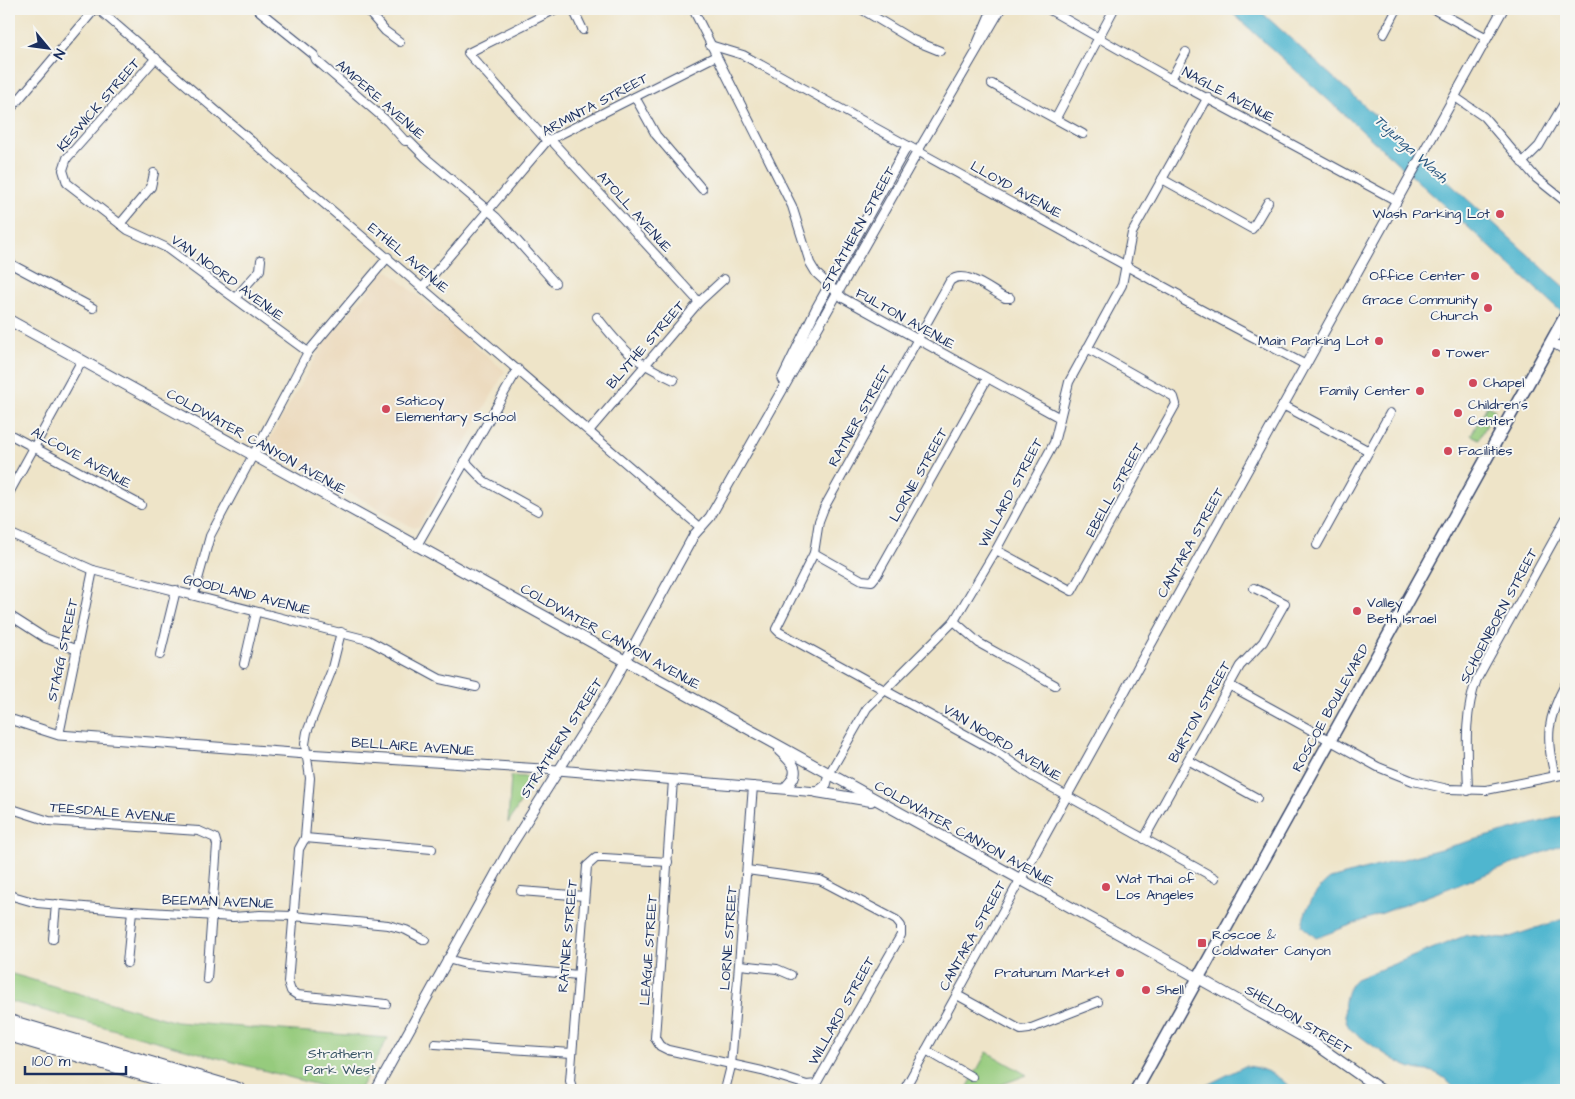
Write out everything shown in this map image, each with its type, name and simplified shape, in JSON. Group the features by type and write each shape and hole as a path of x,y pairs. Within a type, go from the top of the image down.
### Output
{"highway":[{"path":"9,1022 238,1090"},
{"path":"9,1034 199,1090"},
{"path":"9,1044 169,1090"},
{"path":"181,1074 192,1083 217,1090"}],"main road":[{"name":"ROSCOE BOULEVARD","path":"1136,1090 1566,316"},
{"name":"COLDWATER CANYON AVENUE","path":"9,320 1198,978"},
{"path":"771,742 794,764 795,775 787,786"},
{"path":"818,792 879,802"},
{"name":"SHELDON STREET","path":"1198,978 1314,1043 1381,1090"}],"street":[{"name":"AMPERE AVENUE","path":"257,9 314,55 316,60 388,122 405,141 409,141 496,217 555,283"},
{"path":"366,9 386,31 400,42"},
{"name":"ATOLL AVENUE","path":"556,9 468,52 699,302"},
{"path":"573,9 583,30"},
{"name":"FULTON AVENUE","path":"693,9 792,206 810,262 828,286 837,294 917,340 1060,418"},
{"path":"861,9 872,12 913,40 940,51"},
{"name":"STRATHERN STREET","path":"966,68 992,9"},
{"name":"STRATHERN STREET","path":"376,1090 515,838 626,662 694,536 710,516 773,403 1001,9"},
{"name":"NAGLE AVENUE","path":"1048,9 1171,79 1208,97 1396,201"},
{"path":"1056,118 1086,65 1098,37 1114,9"},
{"path":"1384,34 1397,9"},
{"path":"1433,9 1487,38"},
{"name":"CANTARA STREET","path":"904,1090 1503,9"},
{"path":"9,111 101,10"},
{"name":"ETHEL AVENUE","path":"101,10 701,528"},
{"name":"LLOYD AVENUE","path":"710,44 743,56 1125,265 1213,316 1306,365"},
{"path":"1171,79 1186,52"},
{"name":"ARMINTA STREET","path":"423,287 549,140 716,56"},
{"name":"KESWICK STREET","path":"63,170 67,158 156,58"},
{"path":"992,84 1083,134"},
{"path":"635,97 656,134 702,189"},
{"name":"WILLARD STREET","path":"753,786 762,784 818,786 829,774 860,718 954,622 996,550 1054,443 1069,382 1122,285 1132,233 1208,97"},
{"path":"1454,97 1484,117 1522,163 1545,187 1566,202"},
{"path":"1522,163 1539,146 1566,100"},
{"name":"STRATHERN STREET","path":"773,403 790,360 828,286 907,146"},
{"name":"VAN NOORD AVENUE","path":"63,170 67,183 120,224 165,247 308,352"},
{"path":"120,224 151,187 154,173"},
{"path":"1162,179 1252,229 1268,202"},
{"path":"194,594 210,536 308,352 388,256"},
{"path":"235,298 260,270 261,260"},
{"path":"9,263 93,308"},
{"name":"RATNER STREET","path":"776,629 814,553 819,521 824,508 950,281 956,276 964,276 1005,298 1010,298"},
{"name":"BLYTHE STREET","path":"589,431 699,302 724,279"},
{"path":"597,317 619,345 644,366 674,380"},
{"path":"1551,342 1566,351"},
{"name":"EBELL STREET","path":"996,550 1072,591 1172,413 1176,400 1087,348"},
{"path":"9,493 82,360"},
{"path":"416,546 518,369"},
{"name":"LORNE STREET","path":"814,553 862,580 872,581 878,575 987,379"},
{"path":"1283,405 1369,451"},
{"path":"1317,545 1390,413"},
{"name":"ALCOVE AVENUE","path":"9,434 140,505"},
{"path":"466,461 484,481 538,512"},
{"name":"SCHOENBORN STREET","path":"1468,791 1467,725 1471,693 1566,518"},
{"name":"GOODLAND AVENUE","path":"9,533 93,570 194,594 256,612 368,640 440,679 476,686"},
{"name":"STAGG STREET","path":"59,735 75,649 93,570"},
{"name":"BURTON STREET","path":"1144,839 1240,666 1263,642 1285,603 1254,588"},
{"path":"160,655 176,590"},
{"path":"244,664 256,612"},
{"path":"9,614 44,638 75,649"},
{"path":"954,622 979,643 1056,685"},
{"name":"VAN NOORD AVENUE","path":"776,629 997,752 1033,778 1215,878"},
{"path":"341,632 331,672 306,732 306,754 310,778 305,838 299,849 288,982 292,991 297,995 386,1004"},
{"path":"1555,776 1549,752 1548,729 1555,703 1566,682"},
{"path":"1229,685 1394,775 1448,789 1468,791 1486,790 1566,774"},
{"name":"BELLAIRE AVENUE","path":"9,719 59,735 306,754 558,770 818,792"},
{"path":"1188,760 1257,798"},
{"path":"818,792 826,785 829,774"},
{"name":"LEAGUE STREET","path":"673,780 655,1038 660,1046 668,1050 732,1066"},
{"name":"LORNE STREET","path":"726,1090 732,1066 753,786"},
{"name":"TEESDALE AVENUE","path":"9,808 49,821 198,831 215,838 211,915"},
{"path":"305,838 432,849"},
{"name":"RATNER STREET","path":"573,1090 570,1080 587,866 596,858 668,862"},
{"name":"WILLARD STREET","path":"732,1066 762,1071 808,1085 816,1084 901,935 901,926 896,920 820,880 747,870"},
{"path":"520,891 584,896"},
{"name":"BEEMAN AVENUE","path":"9,895 37,903 132,911 211,915 293,916 388,925 406,930 425,940"},
{"path":"53,939 56,904"},
{"path":"127,963 132,911"},
{"path":"207,980 211,915"},
{"path":"447,959 466,964 578,974"},
{"path":"740,965 776,969 791,975"},
{"path":"957,995 1021,1030 1029,1029 1098,1002"},
{"path":"435,1044 572,1053"},
{"path":"926,1050 972,1077"}],"shaded area":[{"name":"Saticoy Elementary School","path":"385,271 390,272 505,371 420,526 414,528 269,449 267,444 321,348"}],"green space":[{"path":"1487,406 1495,410 1479,439 1471,435"},
{"path":"511,776 527,777 532,783 508,823"},
{"name":"Strathern Park West","path":"9,973 176,1022 388,1038 359,1090 336,1090 9,1001"},
{"path":"987,1052 1027,1075 987,1090 966,1090"}],"water":[{"name":"Tujunga Wash","path":"1228,9 1258,9 1566,289 1566,316"},
{"path":"1566,815 1566,844 1316,938 1302,926 1312,900 1320,888 1330,879"},
{"path":"1566,918 1566,1090 1456,1090 1448,1081 1435,1073 1402,1064 1350,1029 1347,1024 1345,1017 1346,996 1356,979 1467,935 1504,939"},
{"path":"1245,1066 1251,1066 1271,1073 1288,1085 1291,1090 1201,1090 1205,1086"}],"place":[{"name":"Wash Parking Lot","path":"1500,214"},
{"name":"Office Center","path":"1475,276"},
{"name":"Grace Community Church","path":"1488,308"},
{"name":"Main Parking Lot","path":"1379,341"},
{"name":"Tower","path":"1436,353"},
{"name":"Chapel","path":"1473,383"},
{"name":"Family Center","path":"1420,391"},
{"name":"Saticoy Elementary School","path":"386,409"},
{"name":"Children's Center","path":"1458,413"},
{"name":"Facilities","path":"1448,451"},
{"name":"Valley Beth Israel","path":"1357,611"},
{"name":"Wat Thai of Los Angeles","path":"1106,887"},
{"name":"Roscoe & Coldwater Canyon","path":"1202,943"},
{"name":"Pratunum Market","path":"1120,973"},
{"name":"Shell","path":"1146,990"}]}
